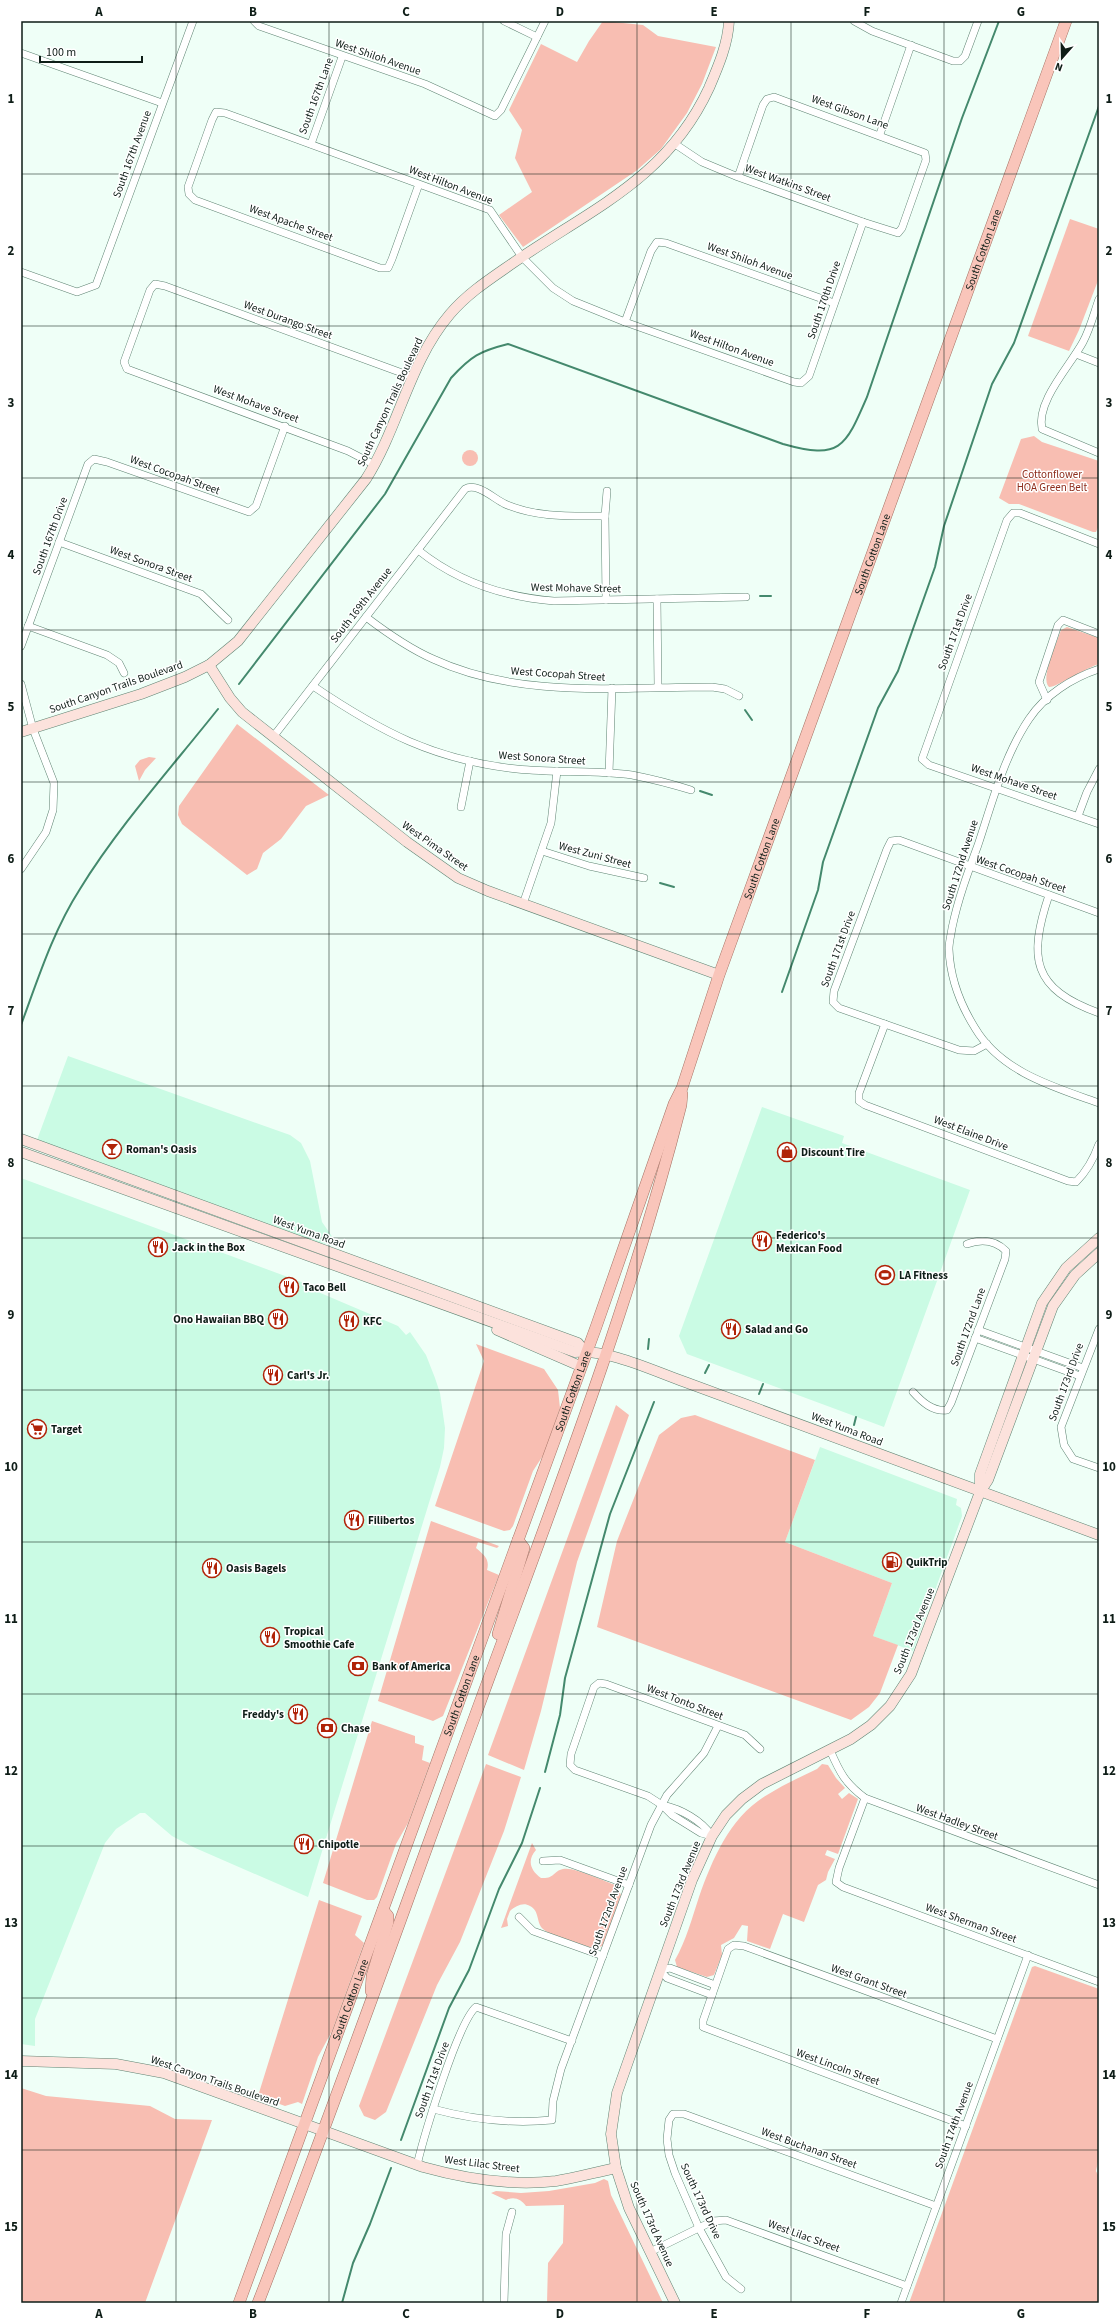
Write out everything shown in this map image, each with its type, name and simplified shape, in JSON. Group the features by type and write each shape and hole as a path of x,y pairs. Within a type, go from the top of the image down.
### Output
{"main road":[{"name":"South Cotton Lane","path":"239,2303 518,1540 674,1104 682,1088 719,975 1066,21"},
{"name":"South Cotton Lane","path":"258,2303 369,2008 604,1356 650,1219 681,1105 682,1088"},
{"path":"650,1219 646,1215 644,1209 654,1174 656,1155"},
{"path":"494,1663 498,1631 524,1548 518,1540"},
{"path":"446,1737 464,1744"},
{"path":"369,2008 372,1976 388,1922 388,1916 383,1910"}],"street":[{"name":"South 167th Avenue","path":"21,272 77,292 87,290 96,285 193,21"},
{"name":"West Shiloh Avenue","path":"254,21 259,26 342,57 425,84 495,116 500,110 537,37"},
{"path":"504,21 537,37 545,21"},
{"name":"South Canyon Trails Boulevard","path":"21,732 141,694 185,677 209,665 238,641 259,616 375,465 428,345 450,315 475,289 629,188 675,144 700,108 716,72 723,51 729,21"},
{"path":"854,21 872,31 953,61 960,61 965,56 978,21"},
{"path":"880,134 911,46"},
{"path":"21,53 162,103"},
{"name":"South 167th Lane","path":"310,144 342,57"},
{"name":"West Gibson Lane","path":"738,177 767,99 774,97 880,134 925,153 926,160 902,228 898,233"},
{"name":"West Hilton Avenue","path":"189,194 188,187 216,112 225,113 490,210 522,257 553,288 573,301 625,322 794,382 801,383"},
{"name":"West Watkins Street","path":"675,144 702,162 738,177 898,233"},
{"name":"West Apache Street","path":"189,194 203,202 380,268 388,268 419,184"},
{"name":"South 170th Drive","path":"801,383 809,376 863,222"},
{"name":"West Shiloh Avenue","path":"625,322 651,250 657,242 666,243 834,303"},
{"name":"West Durango Street","path":"154,284 165,286 413,377"},
{"name":"West Mohave Street","path":"154,284 150,290 124,362 127,369 285,426 348,451 375,465"},
{"path":"1099,299 1084,340 1050,396 1040,421 1042,430 1099,453"},
{"path":"1076,354 1099,363"},
{"name":"West Cocopah Street","path":"94,459 249,512 256,506 285,426"},
{"name":"South 167th Drive","path":"21,646 88,464 94,459"},
{"name":"South 169th Avenue","path":"272,737 313,686 462,491 469,487 476,488 506,504 533,513 562,516 605,516"},
{"path":"606,600 605,516 607,491"},
{"name":"South 171st Drive","path":"922,759 1007,520 1013,513 1020,513 1099,544"},
{"name":"West Sonora Street","path":"59,542 201,594 228,620"},
{"name":"West Mohave Street","path":"418,550 437,564 458,576 504,594 527,599 554,601 746,596"},
{"path":"658,599 658,687"},
{"name":"West Cocopah Street","path":"366,617 400,642 426,656 452,667 486,678 551,686 725,689 739,696"},
{"path":"1047,700 1039,682 1058,625 1063,620 1099,634"},
{"path":"28,626 108,655 119,663 124,673"},
{"name":"West Pima Street","path":"209,665 224,690 234,703 272,737 447,872 468,883 523,904 719,975"},
{"name":"South 172nd Avenue","path":"987,1044 975,1029 963,1006 952,975 949,947 957,901 1014,745 1026,724 1047,700 1067,682 1099,669"},
{"path":"21,684 32,729 54,784 53,810 46,832 21,869"},
{"name":"West Sonora Street","path":"313,686 378,728 416,745 470,761 518,769 609,773 640,777 691,790"},
{"path":"609,773 612,688"},
{"name":"West Mohave Street","path":"922,759 929,765 1099,824"},
{"path":"461,807 470,761"},
{"path":"1078,816 1087,792 1099,769"},
{"path":"523,904 553,815 557,771"},
{"name":"West Cocopah Street","path":"891,841 899,840 1099,913"},
{"name":"South 171st Drive","path":"891,841 834,991 833,1002 839,1008 959,1050 974,1051 987,1044"},
{"name":"West Zuni Street","path":"542,851 589,866 644,878"},
{"path":"21,854 28,858"},
{"path":"1049,895 1039,924 1036,943 1038,960 1046,978 1060,995 1070,1002 1099,1014"},
{"name":"West Elaine Drive","path":"885,1024 859,1093 859,1101 865,1105 1061,1178 1076,1182 1094,1158 1099,1144"},
{"path":"987,1044 1021,1072 1047,1085 1099,1103"},
{"name":"West Yuma Road","path":"21,1139 578,1343 585,1352"},
{"path":"21,1144 73,1163 82,1162"},
{"name":"West Yuma Road","path":"21,1152 494,1324 575,1352 585,1352 622,1360 1099,1535"},
{"name":"South 173rd Avenue","path":"980,1492 980,1474 1024,1351 1047,1294 1066,1268 1099,1238"},
{"name":"South 172nd Lane","path":"913,1392 924,1404 941,1411 947,1410 951,1403 1005,1259 1006,1250 999,1244 990,1241 977,1240 967,1244"},
{"name":"South 173rd Avenue","path":"675,2303 629,2208 616,2168 611,2134 617,2093 692,1880 712,1836 726,1815 752,1791 830,1750 871,1725 902,1691 911,1674 980,1492 988,1480 1057,1297 1075,1274 1099,1253"},
{"path":"331,1264 334,1260 338,1260 424,1291 453,1298"},
{"path":"494,1324 496,1330 580,1366"},
{"name":"South 173rd Drive","path":"1099,1329 1061,1427 1064,1444 1073,1459 1099,1468"},
{"path":"978,1330 1035,1355 1083,1368"},
{"path":"975,1338 1024,1351"},
{"path":"1035,1355 1080,1376"},
{"name":"West Tonto Street","path":"662,1804 648,1796 575,1770 570,1765 571,1754 594,1687 599,1683 606,1684 745,1736 760,1749"},
{"name":"South 172nd Avenue","path":"433,2109 467,2118 495,2122 552,2120 556,2086 651,1826 662,1804 676,1785 704,1753 718,1726"},
{"name":"West Hadley Street","path":"830,1750 840,1774 849,1786 865,1798 1099,1885"},
{"name":"West Sherman Street","path":"865,1798 839,1868 836,1882 843,1887 1099,1982"},
{"path":"662,1804 672,1815 701,1833 712,1836"},
{"path":"544,1861 560,1860 629,1885"},
{"path":"519,1917 533,1932 603,1956"},
{"name":"West Grant Street","path":"715,1985 728,1949 734,1945 751,1949 997,2039"},
{"name":"South 174th Avenue","path":"901,2303 1028,1955"},
{"path":"670,1968 715,1985 712,1995 666,1978 660,1970 670,1968"},
{"name":"West Lincoln Street","path":"712,1995 703,2021 703,2027 966,2126"},
{"name":"South 171st Drive","path":"417,2165 433,2109 465,2024 471,2011 476,2007 572,2041"},
{"name":"West Canyon Trails Boulevard","path":"21,2061 116,2064 146,2069 164,2073 305,2124"},
{"name":"South 173rd Drive","path":"673,2114 669,2120 667,2139 674,2174 699,2228 726,2277 741,2289"},
{"name":"West Buchanan Street","path":"673,2114 684,2114 936,2206"},
{"name":"West Lilac Street","path":"305,2124 417,2165 458,2175 521,2182 556,2181 616,2168"},
{"path":"504,2303 506,2234 512,2212"},
{"name":"West Lilac Street","path":"650,2252 713,2221 726,2220 907,2286"}],"shaded area":[{"path":"68,1056 290,1135 301,1143 310,1161 322,1222 338,1245 317,1243 37,1140"},
{"path":"762,1107 844,1136 842,1143 970,1190 884,1427 687,1354 679,1336"},
{"path":"21,1178 312,1286 311,1289 398,1326 406,1335 410,1332 426,1355 435,1378 440,1393 445,1428 444,1448 440,1467 308,1897 193,1847 172,1836 145,1813 140,1813 116,1829 105,1843 35,2019 35,2046 21,2044"},
{"name":"QuikTrip","path":"820,1447 957,1499 956,1505 961,1508 962,1516 913,1651 873,1636 892,1583 785,1542"}],"green space":[{"path":"603,21 643,25 658,36 716,47 702,84 687,113 661,149 636,171 523,247 499,215 532,192 515,158 522,130 509,110 541,44 577,62"},
{"path":"1070,219 1099,229 1099,278 1079,330 1069,351 1028,336"},
{"name":"Cottonflower HOA Green Belt","path":"1034,436 1042,442 1099,461 1099,525 1096,532 1019,504 1009,504 999,498 1021,439"},
{"path":"470,450 477,455 478,458 473,465 470,466 463,461 462,458 467,451"},
{"path":"1067,627 1099,638 1099,664 1049,687 1047,676 1050,660 1061,630"},
{"path":"237,724 329,795 306,806 281,839 263,853 257,869 247,875 182,824 178,815 179,806"},
{"path":"149,757 156,758 145,770 139,781 135,766 140,760"},
{"path":"476,1344 544,1369 558,1390 560,1408 544,1454 533,1471 513,1526 510,1530 504,1531 435,1506 484,1361"},
{"path":"616,1405 629,1415 577,1562 541,1711 524,1770 488,1755"},
{"path":"695,1415 815,1460 785,1542 892,1583 873,1636 898,1645 880,1693 869,1707 851,1720 597,1627 617,1541 659,1435 681,1418"},
{"path":"431,1521 499,1546 497,1548 478,1542 476,1548 487,1560 487,1570 499,1575 443,1716 433,1721 378,1701"},
{"path":"372,1721 415,1736 415,1743 424,1746 422,1760 430,1763 408,1823 396,1844 377,1897 374,1900 367,1900 323,1883"},
{"path":"486,1764 521,1777 504,1831 460,1942 437,1985 386,2112 375,2120 364,2116 359,2106"},
{"path":"822,1764 828,1765 836,1778 845,1788 838,1794 842,1799 849,1793 858,1799 838,1854 827,1850 825,1855 835,1859 828,1872 826,1880 818,1885 804,1922 783,1914 770,1949 747,1941 748,1926 742,1925 734,1938 721,1945 722,1955 714,1975 707,1977 677,1967 675,1960 686,1937 704,1882 717,1853 733,1827 754,1804 779,1788 817,1769"},
{"path":"532,1843 536,1850 531,1857 531,1865 534,1872 541,1878 549,1877 557,1871 563,1869 568,1869 582,1872 616,1885 621,1895 604,1945 595,1949 561,1938 548,1932 539,1924 537,1914 533,1908 525,1904 517,1906 510,1911 507,1919 508,1926 501,1928"},
{"path":"319,1900 362,1916 355,1935 364,1943 332,2031 318,2057 302,2104 298,2102 285,2106 258,2096"},
{"path":"1035,1966 1099,1989 1099,2157 1096,2171 1099,2177 1099,2303 909,2303 1032,1967"},
{"path":"21,2088 46,2096 150,2106 175,2119 212,2120 145,2303 21,2303"},
{"path":"604,2179 608,2181 611,2195 663,2303 547,2303 548,2263 563,2243 564,2205 526,2206 517,2199 512,2198 506,2200 491,2193 496,2191 521,2193 549,2191 595,2183"}],"waterway":[{"path":"239,684 385,494 451,378 470,359 490,349 508,344 783,444 817,451 829,450 838,446 846,439 853,428 867,397 962,118 999,21"},
{"path":"782,992 818,890 823,862 878,708 898,671 935,567 944,526 992,384 1014,343 1099,106"},
{"path":"760,596 771,596"},
{"path":"21,1025 54,938 70,905 95,866 128,820 218,709"},
{"path":"745,710 752,720"},
{"path":"700,791 712,795"},
{"path":"660,883 674,887"},
{"path":"648,1349 649,1339"},
{"path":"705,1373 709,1365"},
{"path":"759,1394 763,1384"},
{"path":"545,1772 560,1715 565,1678 610,1514 654,1402"},
{"path":"854,1425 856,1417"},
{"path":"401,2140 449,2008 469,1970 499,1889 522,1843 540,1788"},
{"path":"342,2303 353,2263 370,2224 391,2168"}],"place":[{"name":"Roman's Oasis","path":"112,1149"},
{"name":"Discount Tire","path":"787,1152"},
{"name":"Federico's Mexican Food","path":"762,1241"},
{"name":"Jack in the Box","path":"158,1247"},
{"name":"LA Fitness","path":"885,1275"},
{"name":"Taco Bell","path":"289,1287"},
{"name":"Ono Hawaiian BBQ","path":"278,1319"},
{"name":"KFC","path":"349,1321"},
{"name":"Salad and Go","path":"731,1329"},
{"name":"Carl's Jr.","path":"273,1375"},
{"name":"Target","path":"37,1429"},
{"name":"Filibertos","path":"354,1520"},
{"name":"QuikTrip","path":"892,1562"},
{"name":"Oasis Bagels","path":"212,1568"},
{"name":"Tropical Smoothie Cafe","path":"270,1637"},
{"name":"Bank of America","path":"358,1666"},
{"name":"Freddy's","path":"298,1714"},
{"name":"Chase","path":"327,1728"},
{"name":"Chipotle","path":"304,1844"}]}
